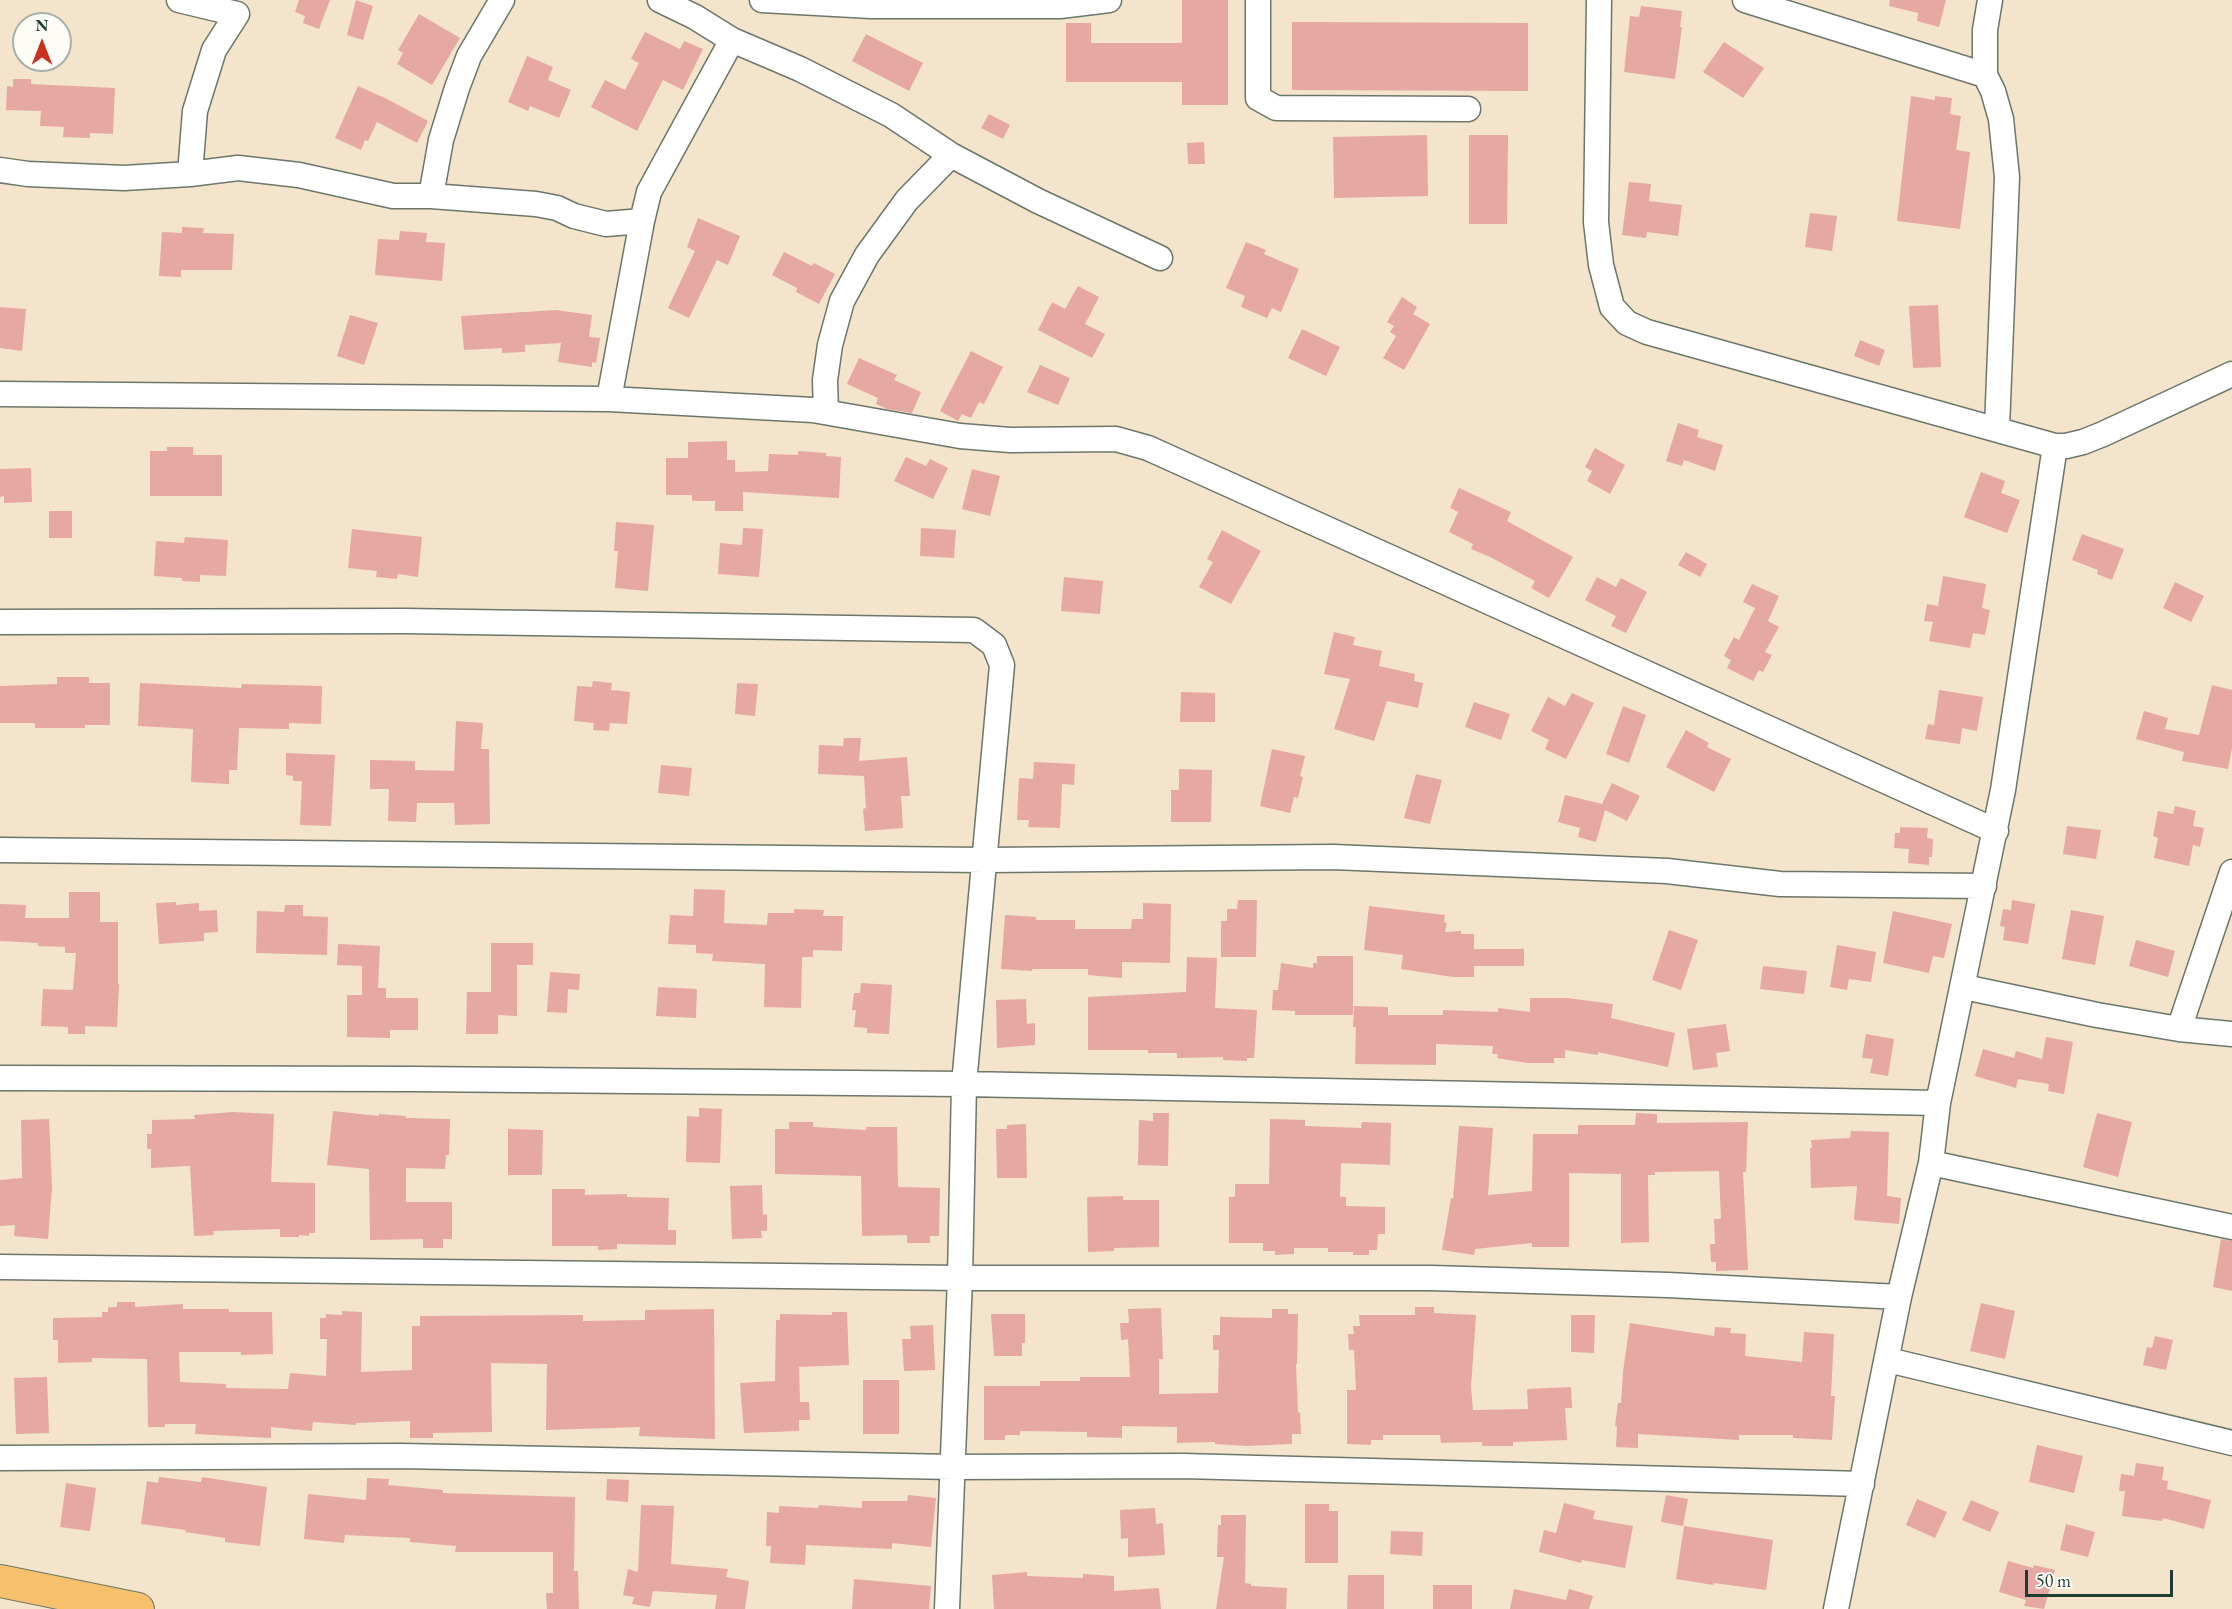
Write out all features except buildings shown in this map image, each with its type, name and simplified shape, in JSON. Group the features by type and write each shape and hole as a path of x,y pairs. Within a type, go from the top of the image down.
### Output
{"main road":[{"path":"0,1581 138,1609"}],"street":[{"path":"179,0 242,7 214,50 198,101 195,111 190,174"},
{"path":"431,196 437,155 457,88 469,56 502,0"},
{"path":"660,0 695,17 732,40 800,69 891,116 951,155 1038,201 1160,258"},
{"path":"762,0 871,6 946,3 1060,6 1109,0"},
{"path":"1258,0 1258,98 1276,108 1468,109"},
{"path":"1599,0 1596,222 1601,264 1612,307 1627,323 1647,332 2055,446 2083,442 2103,434 2232,374"},
{"path":"1744,0 1985,75"},
{"path":"1990,0 1985,30 1985,75 2001,119 2007,177 1997,428"},
{"path":"609,399 649,192 732,40"},
{"path":"826,412 825,380 828,357 842,301 867,255 907,200 951,155"},
{"path":"0,170 28,174 124,178 238,168 299,175 393,196 431,196 536,204 557,208 573,216 606,224 642,221"},
{"path":"0,394 609,399 826,412 960,436 1010,440 1116,439 1148,448 1996,831"},
{"path":"1836,1609 1899,1297 1931,1163 1938,1103 1996,831 2055,446"},
{"path":"0,622 406,621 975,630 994,645 1002,665 986,860 963,1084 960,1278 947,1609"},
{"path":"0,850 986,860 1334,857 1667,871 1780,884 1984,886"},
{"path":"2179,1029 2232,872"},
{"path":"1964,987 2097,1015 2179,1029 2232,1034"},
{"path":"0,1078 963,1084 1938,1103"},
{"path":"1931,1163 2232,1227"},
{"path":"0,1267 960,1278 1431,1278 1668,1285 1899,1297"},
{"path":"1887,1360 2232,1443"},
{"path":"0,1458 401,1456 952,1467 1183,1466 1862,1484"}]}
